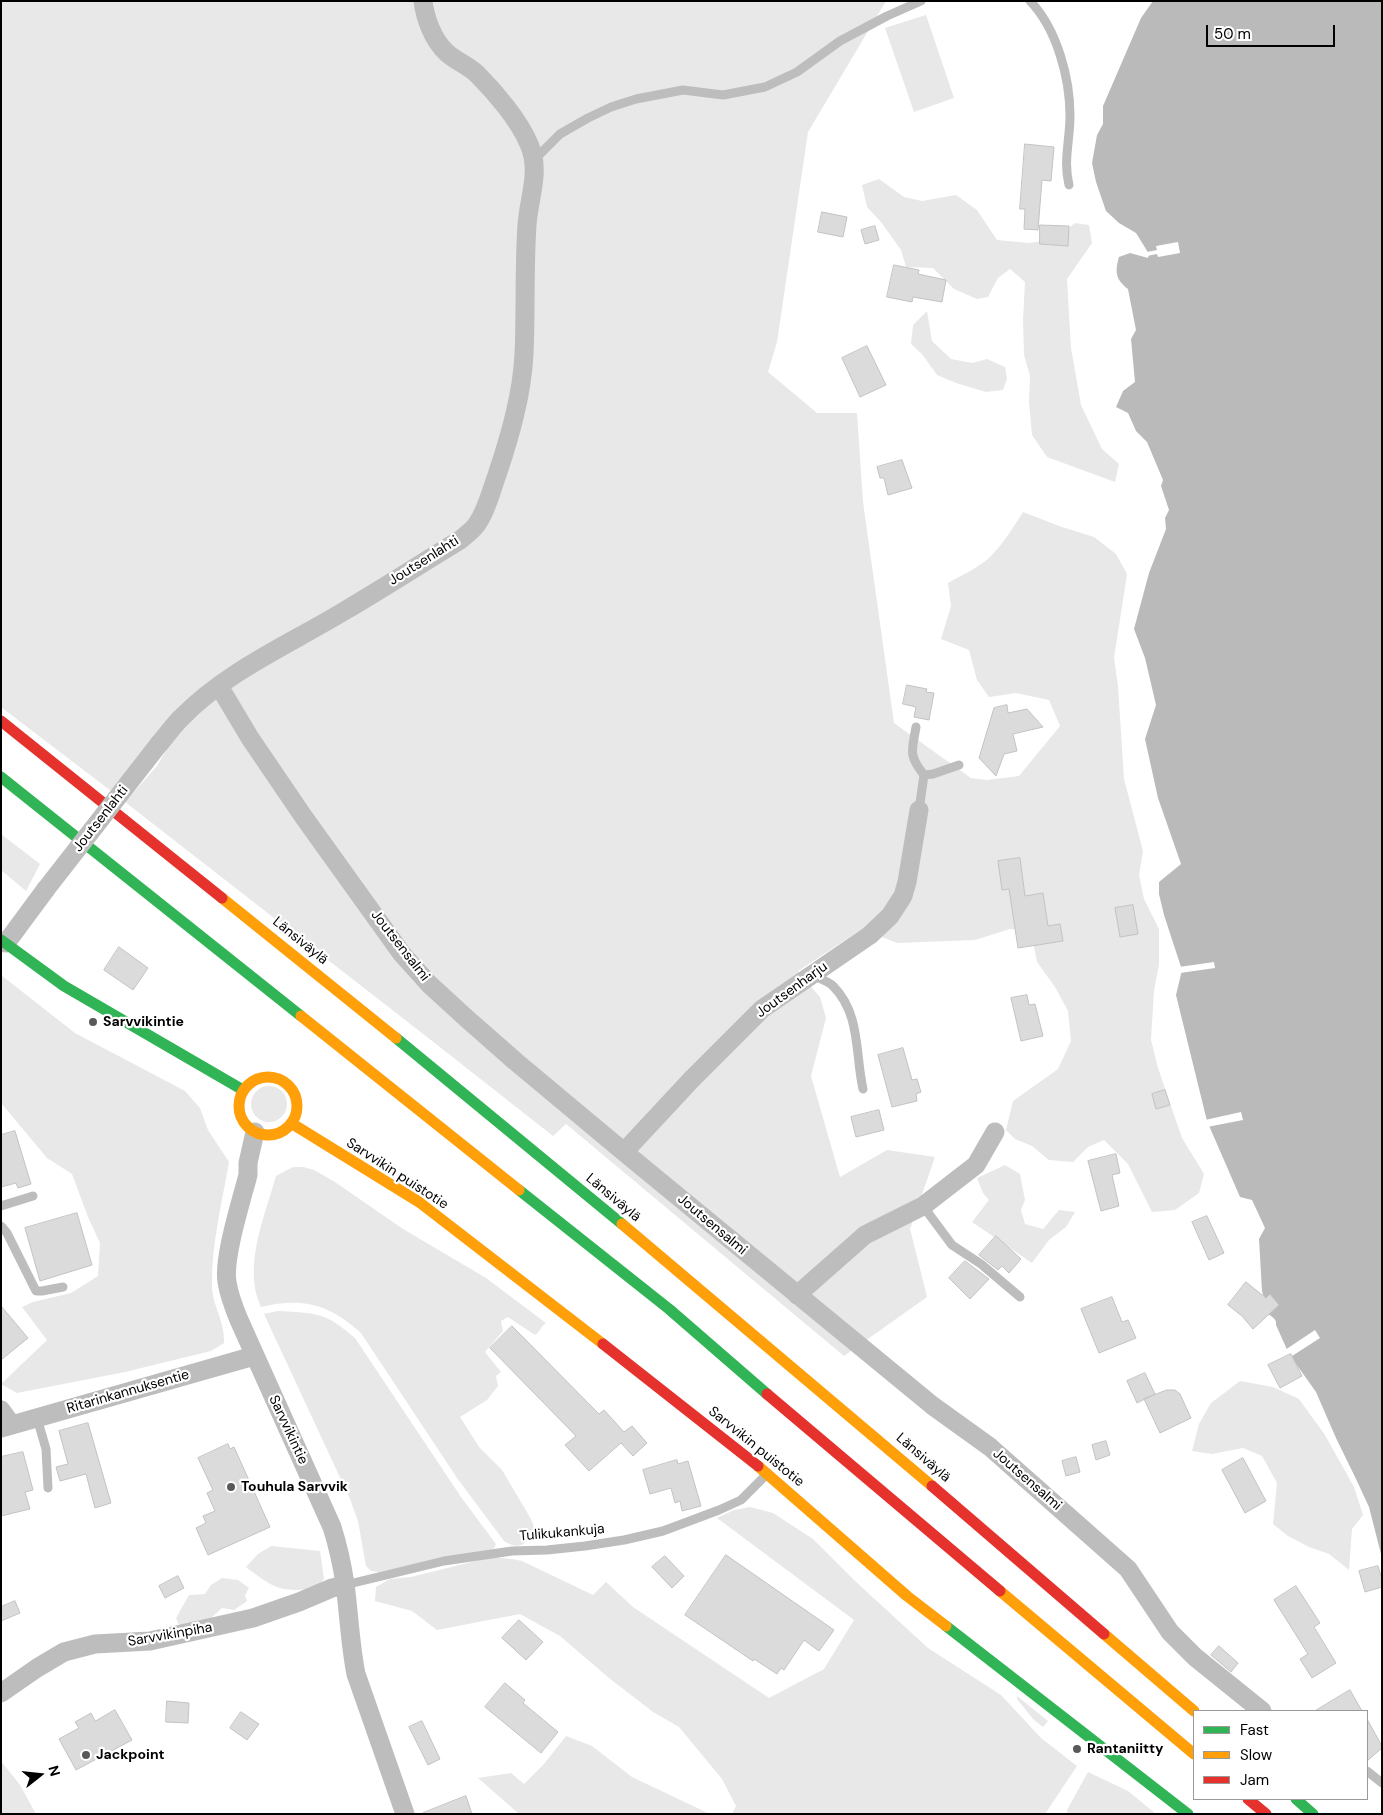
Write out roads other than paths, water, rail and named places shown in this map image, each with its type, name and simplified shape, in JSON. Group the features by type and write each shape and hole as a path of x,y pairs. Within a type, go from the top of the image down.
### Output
{"main road":[{"name":"Länsiväylä","path":"1,721 384,1028 696,1286 880,1441 1193,1710"},
{"path":"1,777 669,1309 816,1437 1193,1753"},
{"path":"3,942 64,986 243,1090"},
{"path":"260,1078 276,1078 284,1081 290,1087 297,1102 297,1109 291,1123 286,1129 271,1135 255,1132 243,1120 240,1113 240,1098 243,1090 247,1085 260,1078"},
{"name":"Sarvvikin puistotie","path":"291,1123 419,1202 616,1354 767,1474 907,1596 1188,1814"},
{"path":"1249,1800 1266,1814"},
{"path":"1297,1800 1313,1814"}],"street":[{"name":"Joutsenlahti","path":"3,942 179,719 198,701 261,657 345,610 460,540 476,525 485,508 501,463 520,390 524,355 527,224 535,174 535,159 528,141 496,96 476,73 445,52 425,16 423,1"},
{"name":"Joutsensalmi","path":"220,686 250,738 303,816 402,954 429,984 465,1018 624,1152 933,1406 990,1448 1128,1569 1170,1632 1195,1657 1261,1710"},
{"name":"Joutsenharju","path":"624,1152 691,1080 762,1009 870,934 890,916 903,896 907,882 918,810"},
{"name":"Sarvvikintie","path":"255,1132 248,1163 248,1175 228,1256 227,1281 232,1304 332,1527 345,1585 356,1674 404,1814"},
{"path":"797,1295 865,1235 923,1206 976,1165 994,1132"},
{"name":"Ritarinkannuksentie","path":"7,1427 254,1356"},
{"path":"1,1410 7,1427"},
{"name":"Sarvvikinpiha","path":"1,1694 37,1668 64,1652 95,1644 150,1641 253,1618 332,1588 345,1585"}],"lane":[{"path":"535,159 560,134 596,114 636,99 683,90 723,95 765,87 797,72 840,41 887,16 921,1"},
{"path":"1030,1 1049,26 1063,67 1070,116 1066,158 1066,172 1069,185"},
{"path":"916,727 911,752 916,765 924,775 918,810"},
{"path":"924,775 959,765"},
{"path":"812,975 832,985 853,1021 863,1089"},
{"path":"1,1206 33,1196"},
{"path":"923,1206 952,1245 981,1264 1020,1297"},
{"path":"1,1226 36,1291 63,1287"},
{"path":"37,1418 46,1449 48,1488"},
{"name":"Tulikukankuja","path":"345,1585 444,1561 512,1551 585,1546 663,1531 720,1510 741,1500 767,1474"},
{"path":"1368,1772 1382,1783"}],"place":[{"name":"Sarvvikintie","path":"93,1022"},
{"name":"Touhula Sarvvik","path":"231,1487"},
{"name":"Rantaniitty","path":"1077,1749"},
{"name":"Jackpoint","path":"86,1755"}]}
